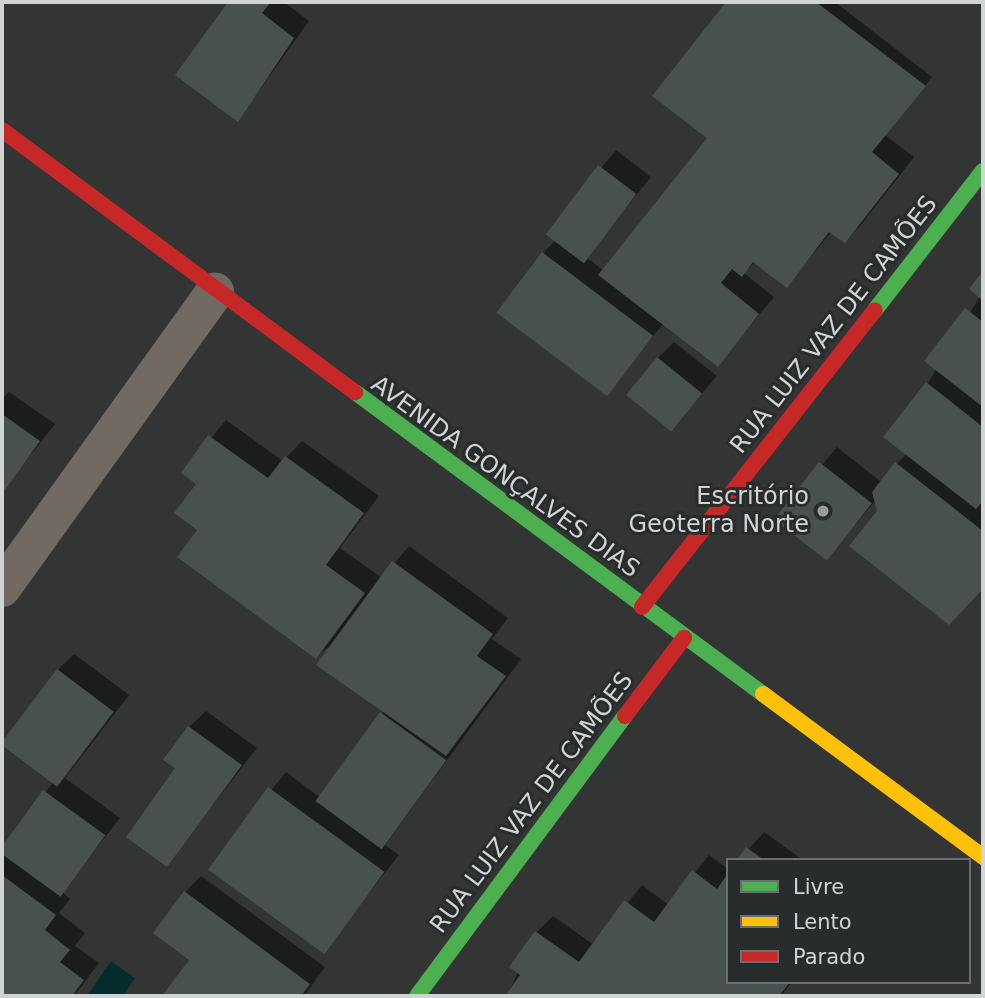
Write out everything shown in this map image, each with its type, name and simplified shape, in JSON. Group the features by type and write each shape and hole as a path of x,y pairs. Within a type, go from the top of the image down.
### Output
{"street":[{"name":"AVENIDA GONÇALVES DIAS","path":"2,130 215,292 983,857"},
{"name":"RUA LUIZ VAZ DE CAMÕES","path":"642,607 983,171"},
{"path":"2,589 215,292"},
{"name":"RUA LUIZ VAZ DE CAMÕES","path":"417,996 684,638"}],"water":[{"path":"111,961 135,978 123,996 87,996"}],"building":[{"path":"228,2 271,2 262,13 294,38 238,122 175,75"},
{"path":"726,2 816,2 926,86 872,152 899,174 845,243 829,232 787,288 753,262 742,277 732,269 721,283 759,314 718,367 598,275 707,138 652,96"},
{"path":"598,165 636,194 584,263 546,234"},
{"path":"542,252 653,336 607,396 496,313"},
{"path":"983,271 983,301 969,289"},
{"path":"965,308 983,322 983,407 924,361"},
{"path":"657,357 702,394 671,432 626,395"},
{"path":"926,382 983,427 983,501 976,509 883,437"},
{"path":"2,414 40,441 2,494"},
{"path":"208,435 268,478 285,456 364,513 326,565 365,593 316,659 177,557 197,530 174,513 196,484 181,473"},
{"name":"Escritório Geoterra Norte","path":"819,462 872,503 827,561 774,520"},
{"path":"895,462 983,531 983,589 949,625 849,546 877,511 872,492"},
{"path":"392,561 493,634 477,656 506,676 446,756 316,665"},
{"path":"57,669 114,712 57,787 2,745"},
{"path":"380,712 446,760 382,849 315,801"},
{"path":"188,726 242,765 167,867 126,837 175,768 163,760"},
{"path":"268,787 384,872 325,954 208,870"},
{"path":"43,790 105,835 61,897 2,854 2,846"},
{"path":"746,847 761,858 738,858"},
{"path":"692,870 717,889 726,876 726,984 788,984 779,996 505,996 520,975 509,967 535,931 579,962 624,900 654,922"},
{"path":"2,875 56,915 45,930 70,950 60,962 84,980 72,996 2,996"},
{"path":"184,891 310,984 301,996 162,996 189,960 153,933"}],"traffic: fast":[{"path":"875,310 983,171"},
{"path":"355,392 763,694"},
{"path":"417,996 625,716"}],"traffic: slow":[{"path":"763,694 983,857"}],"traffic: jam":[{"path":"2,130 355,392"},
{"path":"642,607 875,310"},
{"path":"625,716 684,638"}],"place":[{"name":"Escritório Geoterra Norte","path":"823,511"}]}
